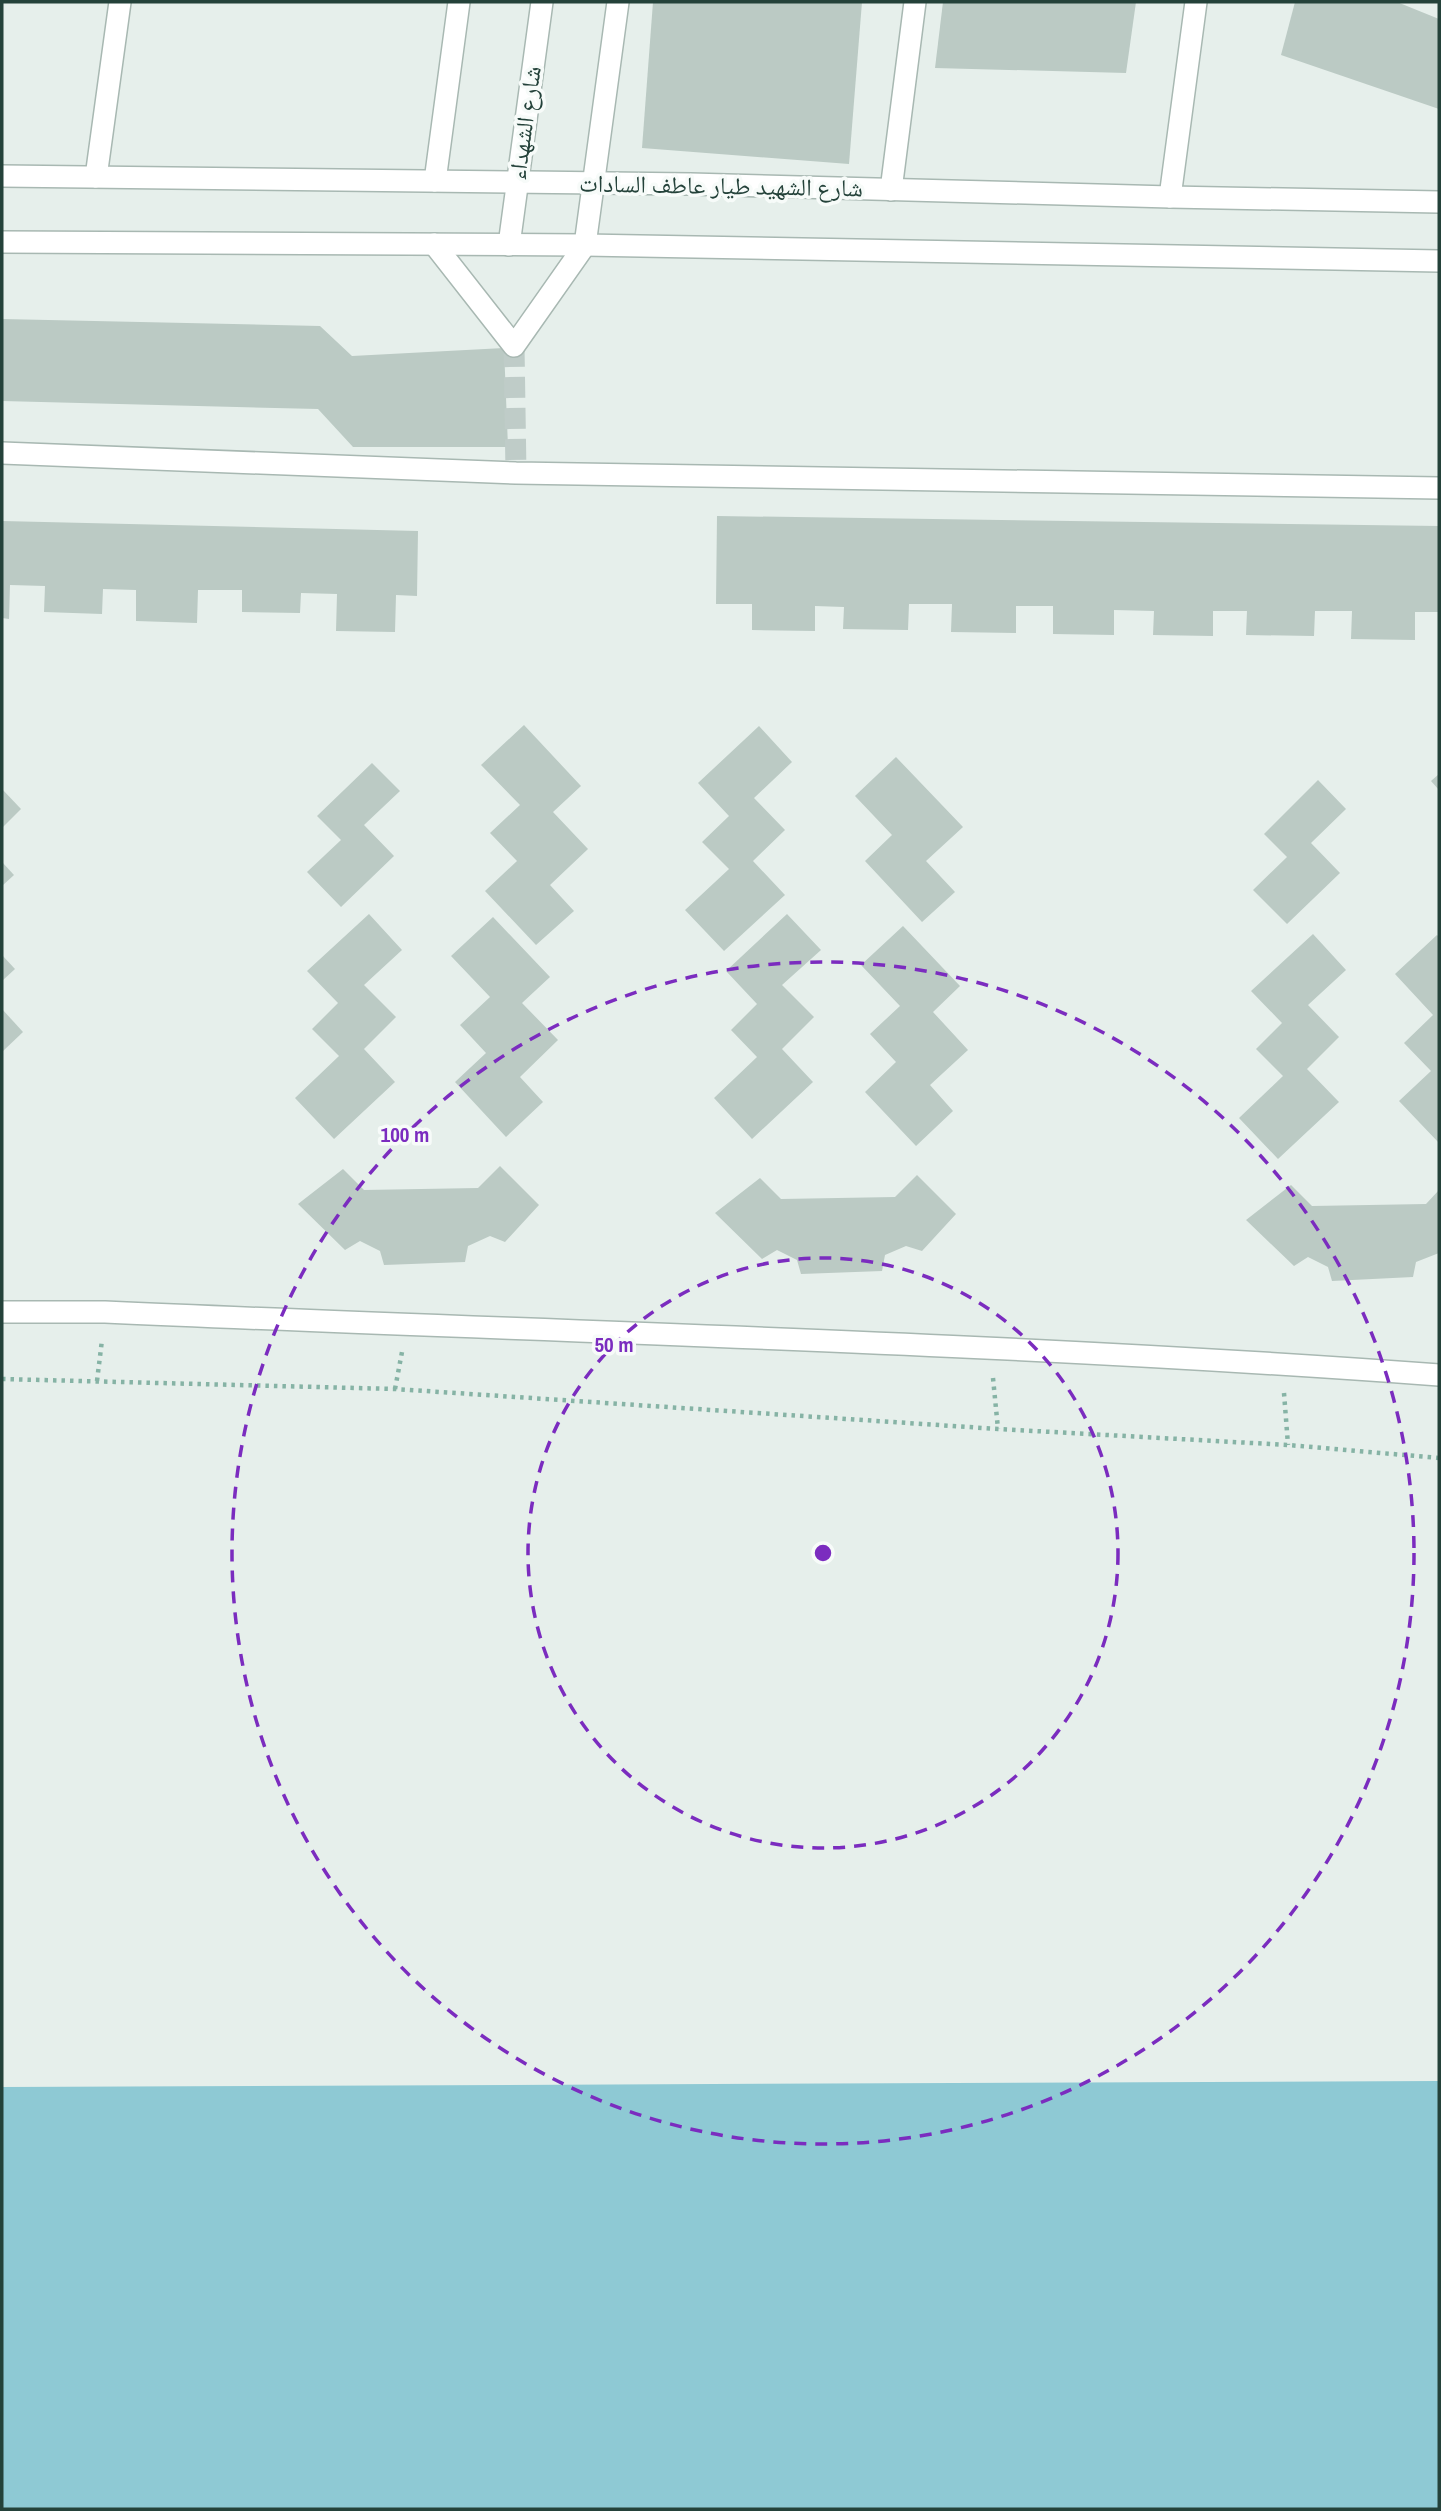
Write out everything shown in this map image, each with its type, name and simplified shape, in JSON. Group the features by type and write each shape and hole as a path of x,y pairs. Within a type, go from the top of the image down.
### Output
{"street":[{"path":"96,177 120,2"},
{"path":"435,181 459,2"},
{"name":"شارع الشهداء","path":"509,245 542,2"},
{"path":"434,244 514,346 585,245 618,2"},
{"path":"891,190 915,2"},
{"path":"1170,197 1196,2"},
{"name":"شارع الشهيد طيار عاطف السادات","path":"2,176 593,182 1439,202"},
{"path":"2,242 585,245 1439,261"},
{"path":"2,453 530,473 1439,488"},
{"path":"2,1312 105,1312 990,1348 1281,1364 1439,1376"}],"path":[{"path":"97,1381 105,1312"},
{"path":"990,1348 998,1429"},
{"path":"1281,1364 1287,1444"},
{"path":"2,1379 395,1389 998,1429 1287,1444 1439,1458"}],"water":[{"path":"1439,2081 1439,2509 2,2509 2,2087"}],"building":[{"path":"653,2 862,2 849,164 642,148"},
{"path":"943,2 1136,2 1126,73 935,68"},
{"path":"1295,2 1397,2 1439,19 1439,109 1281,55"},
{"path":"2,319 320,326 352,356 504,348 508,447 353,447 318,409 2,401"},
{"path":"717,516 1439,526 1439,612 1415,612 1415,640 1351,639 1352,611 1315,611 1314,636 1246,635 1247,611 1213,611 1213,636 1153,635 1154,611 1114,610 1114,635 1053,634 1053,606 1016,606 1016,633 951,632 952,604 909,604 908,630 843,629 844,607 815,606 815,631 752,630 752,604 716,604"},
{"path":"2,521 418,531 417,596 396,595 395,632 336,631 337,594 301,593 300,613 242,612 242,590 198,590 197,623 136,621 136,590 103,589 102,614 44,612 45,586 10,585 9,619 2,618"},
{"path":"524,725 581,786 553,812 588,849 550,885 574,911 536,945 485,891 517,861 490,833 520,805 481,765"},
{"path":"759,726 792,762 754,798 785,830 753,861 785,895 724,951 685,910 729,869 702,842 729,816 698,783"},
{"path":"896,757 963,827 926,861 955,892 922,922 865,861 892,835 855,796"},
{"path":"372,763 400,791 364,825 394,856 341,907 307,872 341,840 317,816"},
{"path":"1439,774 1439,790 1431,781"},
{"path":"1318,780 1346,809 1311,843 1340,873 1287,924 1253,890 1287,857 1264,834"},
{"path":"2,789 21,809 2,828"},
{"path":"2,862 14,875 2,886"},
{"path":"369,914 402,950 364,985 396,1017 364,1049 395,1082 334,1139 295,1098 339,1056 312,1029 338,1003 307,971"},
{"path":"787,914 821,950 782,985 814,1017 782,1049 813,1082 752,1139 714,1098 757,1057 731,1030 757,1004 726,971"},
{"path":"493,917 550,977 522,1003 558,1040 520,1077 543,1102 506,1137 455,1082 486,1053 460,1025 490,997 451,956"},
{"path":"903,926 960,986 933,1012 968,1050 930,1085 953,1111 916,1146 865,1092 896,1062 870,1034 900,1006 861,965"},
{"path":"1313,934 1346,970 1308,1005 1339,1037 1307,1069 1339,1102 1278,1159 1239,1118 1283,1076 1256,1049 1282,1023 1251,991"},
{"path":"1437,935 1439,1143 1399,1101 1431,1071 1404,1043 1433,1015 1395,974"},
{"path":"2,955 15,969 2,981"},
{"path":"2,1009 23,1032 2,1052"},
{"path":"500,1166 539,1205 505,1242 490,1236 468,1246 465,1262 384,1265 380,1251 360,1241 345,1250 298,1204 343,1169 364,1190 478,1188"},
{"path":"917,1175 956,1214 922,1251 906,1246 885,1255 882,1271 801,1274 797,1260 777,1250 762,1259 715,1213 760,1178 781,1199 895,1197"},
{"path":"1291,1185 1312,1206 1426,1204 1439,1190 1439,1253 1416,1262 1413,1277 1332,1281 1328,1267 1308,1257 1294,1266 1246,1220"}],"tunnel":[{"path":"514,346 516,473"}]}
